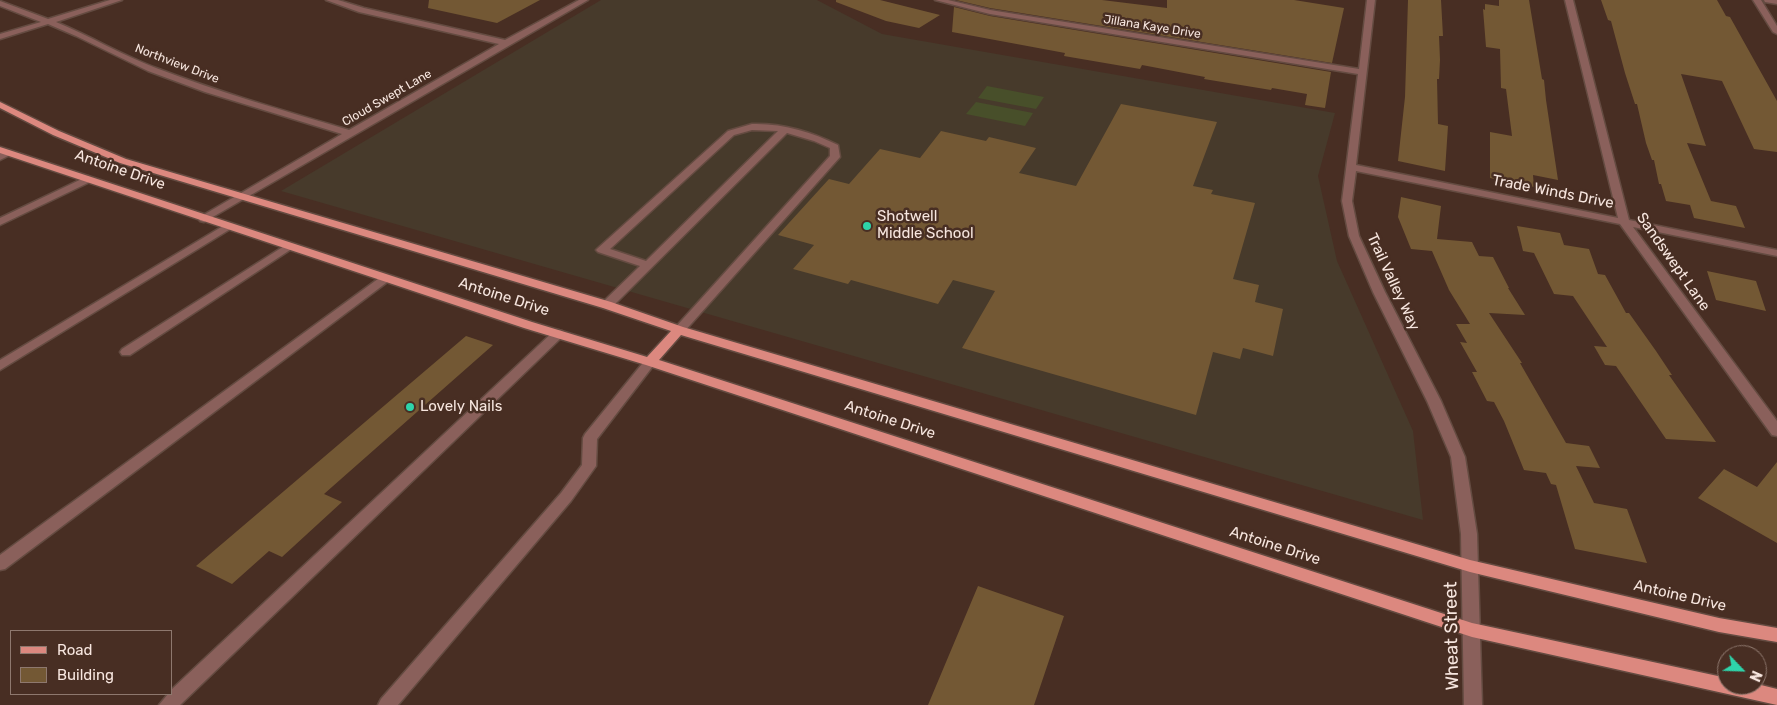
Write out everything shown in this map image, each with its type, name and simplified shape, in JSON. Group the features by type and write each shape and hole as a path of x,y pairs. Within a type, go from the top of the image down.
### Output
{"main road":[{"name":"Antoine Drive","path":"0,105 56,133 123,161 1470,566 1719,625 1777,635"},
{"name":"Antoine Drive","path":"3,153 88,179 386,278 1472,630 1777,697"},
{"path":"650,362 680,330"}],"street":[{"path":"0,37 118,0"},
{"path":"330,0 506,43"},
{"path":"350,6 366,0"},
{"name":"Cloud Swept Lane","path":"204,218 506,43 584,0"},
{"name":"Jillana Kaye Drive","path":"939,0 990,12 1362,72"},
{"name":"Trail Valley Way","path":"1371,0 1347,201 1354,236 1379,292 1434,401 1458,457 1467,516 1470,566"},
{"name":"Sandswept Lane","path":"1569,0 1624,222 1777,432"},
{"path":"1758,0 1777,32"},
{"path":"1768,0 1777,2"},
{"name":"Northview Drive","path":"0,3 50,22 159,72 351,134"},
{"path":"648,265 602,250 731,133 754,127 784,131 820,139 835,147 835,157 680,330"},
{"path":"607,305 784,131"},
{"name":"Trade Winds Drive","path":"1352,167 1777,254"},
{"path":"0,222 88,179"},
{"path":"0,366 228,226"},
{"path":"126,352 288,246"},
{"path":"0,564 386,278"},
{"path":"168,705 558,334"},
{"path":"387,705 572,489 589,466 590,438 650,362"},
{"name":"Wheat Street","path":"1470,566 1474,705"}],"shaded area":[{"name":"Shotwell Middle School","path":"601,0 817,0 882,34 1335,113 1318,176 1337,261 1413,431 1423,520 281,191"}],"green space":[{"path":"987,86 1044,97 1036,109 978,98"},
{"path":"976,102 1033,113 1025,126 966,114"}],"building":[{"path":"429,0 540,0 497,23 428,8"},
{"path":"836,0 880,0 940,15 919,28 886,21 836,2"},
{"path":"956,0 1102,0 1167,8 1167,0 1294,0 1344,8 1332,63 990,8"},
{"path":"1408,0 1441,0 1443,36 1439,36 1440,60 1439,79 1437,79 1438,124 1448,126 1445,171 1398,161 1405,97"},
{"path":"1499,0 1529,0 1542,79 1544,80 1558,180 1533,175 1534,187 1490,178 1490,132 1512,136 1506,89 1501,88 1500,49 1486,47 1483,9 1485,10 1485,4 1499,6"},
{"path":"1601,0 1717,0 1726,16 1730,17 1777,101 1777,152 1754,149 1722,81 1681,74 1706,146 1687,143 1711,201 1736,206 1745,228 1694,218 1690,205 1666,201 1661,184 1659,184 1654,160 1652,160 1646,143 1637,104 1635,104 1625,73 1611,21 1608,20"},
{"path":"954,7 990,16 1331,72 1325,108 1305,105 1307,94 1204,79 1205,77 1142,65 1140,69 1064,56 1065,53 952,32"},
{"path":"1121,104 1217,122 1193,186 1213,190 1211,194 1255,203 1233,279 1259,285 1255,302 1283,309 1273,356 1243,348 1240,359 1213,352 1196,415 962,348 995,291 953,280 938,304 851,280 848,284 793,269 814,245 778,235 829,179 849,184 880,149 920,158 941,131 986,141 989,137 1036,148 1019,173 1076,186"},
{"path":"1401,197 1441,206 1437,239 1472,242 1479,256 1493,257 1508,288 1525,315 1489,313 1522,363 1520,363 1566,443 1589,446 1600,468 1576,466 1594,503 1627,509 1647,563 1575,549 1556,485 1551,484 1546,473 1524,470 1494,402 1487,401 1472,372 1477,372 1460,342 1467,343 1456,324 1470,324 1449,290 1432,251 1411,249 1398,217"},
{"path":"1517,226 1560,233 1564,245 1589,249 1598,274 1605,275 1626,313 1629,313 1656,351 1672,375 1669,375 1716,442 1666,439 1616,366 1605,365 1594,346 1607,347 1573,296 1554,294 1534,253 1523,251"},
{"path":"1707,271 1756,281 1766,311 1716,300"},
{"path":"466,336 493,345 324,494 342,502 282,557 269,551 232,584 196,566"},
{"path":"1777,462 1777,543 1698,498 1724,469 1757,487"},
{"path":"978,586 1064,616 1034,705 928,705"}],"place":[{"name":"Shotwell Middle School","path":"867,226"},
{"name":"Lovely Nails","path":"410,407"}]}
